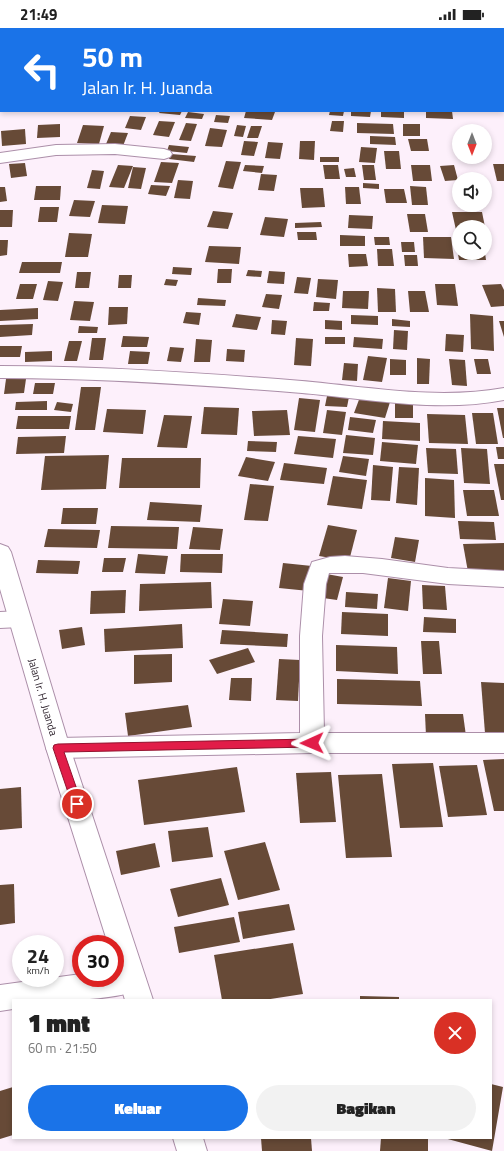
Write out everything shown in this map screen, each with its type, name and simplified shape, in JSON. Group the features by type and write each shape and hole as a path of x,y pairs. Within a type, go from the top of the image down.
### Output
{"street":[{"path":"0,158 56,150 115,149 164,154"},
{"path":"0,372 66,372 191,378 339,390 429,400 464,400 504,394"},
{"name":"Jalan Ir. H. Juanda","path":"0,552 10,620 58,748 136,990"},
{"path":"312,743 311,636 315,584 320,568 325,565 346,564 450,576 504,580"},
{"path":"58,748 312,743 504,743"},
{"path":"0,998 136,990"},
{"path":"188,1139 192,1151"}],"building":[{"path":"160,112 182,112 180,115"},
{"path":"188,112 204,114 202,119 185,118"},
{"path":"246,112 275,112 272,120 244,118"},
{"path":"330,112 344,112 343,116 329,115"},
{"path":"351,112 371,112 370,117 351,116"},
{"path":"381,112 404,112 404,118 381,117"},
{"path":"426,112 452,112 453,119 426,118"},
{"path":"216,115 230,116 228,123 214,122"},
{"path":"130,116 146,117 141,130 125,128"},
{"path":"159,121 175,122 169,137 153,135"},
{"path":"332,121 344,121 343,132 330,131"},
{"path":"186,123 197,124 191,141 179,140"},
{"path":"357,123 393,124 394,134 357,133"},
{"path":"60,124 60,137 37,138 38,125"},
{"path":"403,124 420,124 420,136 403,136"},
{"path":"83,125 104,126 99,144 77,143"},
{"path":"237,125 246,126 243,137 234,136"},
{"path":"251,126 262,126 258,138 247,138"},
{"path":"210,128 227,130 222,147 205,146"},
{"path":"25,129 26,144 2,146 1,131"},
{"path":"111,132 128,133 123,146 106,144"},
{"path":"370,136 395,137 396,145 370,144"},
{"path":"408,139 427,139 429,151 411,151"},
{"path":"244,141 258,142 254,156 241,155"},
{"path":"300,141 315,141 314,160 299,159"},
{"path":"268,142 283,143 280,159 265,158"},
{"path":"169,145 189,147 187,153 167,151"},
{"path":"361,147 377,148 375,163 359,162"},
{"path":"384,151 399,151 401,169 386,169"},
{"path":"171,154 196,156 194,162 169,159"},
{"path":"320,157 339,157 339,162 320,162"},
{"path":"226,161 241,162 233,189 218,187"},
{"path":"161,162 179,163 172,183 154,182"},
{"path":"25,163 27,176 11,178 9,164"},
{"path":"493,164 504,164 504,181 497,181"},
{"path":"118,165 133,166 124,188 109,187"},
{"path":"245,165 264,166 262,173 243,171"},
{"path":"323,165 338,165 340,179 325,179"},
{"path":"362,165 374,165 376,180 364,180"},
{"path":"411,165 430,165 432,181 413,181"},
{"path":"454,165 456,172 452,172 452,180 445,181 440,166"},
{"path":"133,167 146,168 141,189 128,188"},
{"path":"354,168 356,177 346,177 344,169"},
{"path":"92,170 104,171 100,189 87,188"},
{"path":"261,174 277,175 274,191 258,190"},
{"path":"178,180 193,181 190,199 174,198"},
{"path":"363,183 379,184 379,189 363,188"},
{"path":"151,185 170,186 166,196 148,194"},
{"path":"36,186 61,186 60,200 34,200"},
{"path":"410,186 426,187 428,205 412,205"},
{"path":"0,187 5,187 7,201 0,202"},
{"path":"345,187 359,187 361,204 346,204"},
{"path":"300,188 323,188 325,207 302,208"},
{"path":"384,189 404,189 407,203 386,203"},
{"path":"74,200 95,201 90,217 69,216"},
{"path":"102,205 128,206 125,224 98,223"},
{"path":"40,207 59,207 57,222 38,222"},
{"path":"0,210 13,210 12,227 0,227"},
{"path":"213,211 233,213 228,229 207,227"},
{"path":"452,212 482,212 484,220 454,220"},
{"path":"407,214 425,214 428,232 410,232"},
{"path":"349,215 373,216 372,229 348,228"},
{"path":"265,217 288,219 284,237 260,235"},
{"path":"321,222 322,227 295,228 295,223"},
{"path":"297,232 316,232 317,240 298,240"},
{"path":"69,233 92,234 88,257 65,257"},
{"path":"340,235 365,236 365,246 340,246"},
{"path":"374,237 389,237 390,245 375,245"},
{"path":"423,237 451,237 452,259 424,258"},
{"path":"0,240 8,240 7,255 0,256"},
{"path":"401,242 414,242 415,252 402,252"},
{"path":"209,246 241,247 239,264 205,262"},
{"path":"377,249 392,249 394,266 378,266"},
{"path":"348,254 366,254 368,266 349,267"},
{"path":"404,255 417,255 418,266 405,266"},
{"path":"22,262 62,262 60,273 19,273"},
{"path":"173,267 192,268 191,275 172,274"},
{"path":"218,269 232,269 231,283 217,283"},
{"path":"248,270 262,271 261,277 246,276"},
{"path":"269,271 285,272 284,284 267,283"},
{"path":"77,272 91,272 89,288 75,288"},
{"path":"119,275 132,275 131,288 118,288"},
{"path":"297,277 311,278 308,294 294,293"},
{"path":"166,279 178,280 176,286 164,285"},
{"path":"318,279 338,280 336,299 316,297"},
{"path":"48,281 63,282 58,301 43,300"},
{"path":"20,284 37,284 33,299 16,299"},
{"path":"435,284 455,284 458,306 437,305"},
{"path":"501,284 504,290 504,306 491,307 482,285"},
{"path":"377,288 395,289 396,312 378,312"},
{"path":"343,291 369,291 368,309 342,308"},
{"path":"408,291 425,291 429,312 410,312"},
{"path":"266,294 282,295 279,309 262,307"},
{"path":"198,298 226,300 225,306 197,305"},
{"path":"74,301 94,302 90,321 70,320"},
{"path":"314,302 330,303 329,311 313,311"},
{"path":"109,307 128,307 127,324 108,325"},
{"path":"38,308 38,319 0,321 0,310"},
{"path":"186,312 201,313 199,325 183,323"},
{"path":"236,314 261,317 257,330 232,327"},
{"path":"470,314 493,316 494,351 471,349"},
{"path":"351,315 378,316 378,325 351,324"},
{"path":"392,319 410,321 410,327 392,326"},
{"path":"272,320 287,321 285,335 271,334"},
{"path":"325,320 342,321 342,330 325,329"},
{"path":"499,321 504,321 504,337"},
{"path":"33,324 32,335 0,337 0,325"},
{"path":"79,326 98,327 97,333 78,333"},
{"path":"394,330 408,331 407,350 393,349"},
{"path":"446,334 464,335 463,352 445,351"},
{"path":"123,336 149,337 147,347 121,347"},
{"path":"325,337 345,337 345,344 325,344"},
{"path":"354,337 383,339 382,349 353,347"},
{"path":"92,338 106,338 103,360 89,360"},
{"path":"296,338 313,339 311,366 294,365"},
{"path":"196,339 212,340 210,362 194,362"},
{"path":"69,341 82,341 77,361 64,361"},
{"path":"0,346 22,346 20,357 0,357"},
{"path":"170,347 184,348 181,362 167,361"},
{"path":"227,349 245,350 244,362 226,361"},
{"path":"52,351 52,361 25,362 25,352"},
{"path":"130,351 150,352 148,364 128,364"},
{"path":"368,356 387,358 382,382 363,380"},
{"path":"417,358 430,359 429,384 417,384"},
{"path":"390,359 406,360 406,375 390,375"},
{"path":"449,359 465,360 467,386 452,385"},
{"path":"474,359 488,359 491,374 477,374"},
{"path":"344,363 358,364 357,381 342,380"},
{"path":"6,379 26,379 24,393 4,394"},
{"path":"35,383 55,383 53,394 33,394"},
{"path":"81,387 101,387 95,430 75,430"},
{"path":"327,396 349,397 347,407 325,406"},
{"path":"360,397 390,402 385,418 354,413"},
{"path":"299,398 320,400 315,432 294,430"},
{"path":"47,401 47,410 15,410 16,402"},
{"path":"57,402 73,404 71,412 54,410"},
{"path":"395,403 413,403 413,418 395,418"},
{"path":"204,407 239,408 237,435 201,434"},
{"path":"497,408 504,408 504,438 503,438"},
{"path":"107,409 146,410 143,434 103,432"},
{"path":"287,410 290,435 254,436 252,411"},
{"path":"327,410 346,412 342,435 323,433"},
{"path":"472,413 493,413 498,444 476,444"},
{"path":"427,414 465,415 468,444 429,443"},
{"path":"164,415 192,416 187,448 157,447"},
{"path":"18,416 71,416 69,429 16,429"},
{"path":"350,417 376,420 373,433 348,430"},
{"path":"383,421 420,423 420,441 382,439"},
{"path":"346,435 375,438 373,455 343,453"},
{"path":"66,436 64,453 16,454 18,437"},
{"path":"298,436 336,439 333,458 294,454"},
{"path":"248,441 277,442 276,452 247,451"},
{"path":"382,442 418,445 416,464 380,461"},
{"path":"496,447 504,447 504,459 498,459"},
{"path":"426,448 456,449 458,474 428,473"},
{"path":"461,448 487,449 490,484 464,483"},
{"path":"109,455 106,489 41,490 45,456"},
{"path":"343,456 369,459 366,476 339,472"},
{"path":"246,457 275,462 268,481 238,476"},
{"path":"122,458 201,458 200,488 119,488"},
{"path":"284,463 327,468 324,484 280,480"},
{"path":"494,464 504,464 504,500 501,500"},
{"path":"373,465 393,467 390,501 371,500"},
{"path":"399,467 419,468 417,505 396,503"},
{"path":"333,476 367,480 362,509 327,505"},
{"path":"425,478 454,480 455,518 425,516"},
{"path":"250,484 274,486 268,521 244,520"},
{"path":"463,490 494,490 499,516 467,516"},
{"path":"150,502 202,505 200,522 147,520"},
{"path":"63,508 98,508 96,524 61,524"},
{"path":"458,521 494,522 496,540 460,539"},
{"path":"328,525 357,530 349,561 319,556"},
{"path":"111,526 179,527 177,549 108,548"},
{"path":"193,527 223,529 220,550 189,549"},
{"path":"48,529 100,530 97,548 44,547"},
{"path":"395,537 419,540 415,562 391,558"},
{"path":"504,543 504,571 468,572 463,544"},
{"path":"138,554 168,556 165,574 135,573"},
{"path":"181,554 223,554 222,573 180,572"},
{"path":"104,558 126,558 123,572 102,572"},
{"path":"38,560 80,561 78,574 36,573"},
{"path":"283,563 312,566 309,591 279,588"},
{"path":"321,573 343,577 337,600 316,597"},
{"path":"388,578 411,581 408,611 384,608"},
{"path":"211,582 212,608 139,611 140,584"},
{"path":"422,585 445,586 447,610 423,609"},
{"path":"126,590 125,613 90,614 91,591"},
{"path":"346,592 378,594 377,609 345,607"},
{"path":"223,599 253,601 250,626 219,624"},
{"path":"342,612 388,614 388,636 341,634"},
{"path":"424,617 456,619 456,633 423,632"},
{"path":"182,624 183,648 105,652 104,629"},
{"path":"82,627 85,645 62,649 59,630"},
{"path":"222,630 288,634 287,647 220,644"},
{"path":"421,641 439,641 442,674 423,674"},
{"path":"336,645 397,647 398,674 336,671"},
{"path":"248,648 255,662 217,674 209,660"},
{"path":"172,654 172,682 134,684 134,655"},
{"path":"279,659 300,660 298,701 276,700"},
{"path":"231,678 252,678 251,701 229,700"},
{"path":"337,679 420,681 422,706 337,704"},
{"path":"481,682 504,683 504,733 485,733"},
{"path":"188,705 192,727 128,736 125,713"},
{"path":"425,714 463,714 466,736 426,736"},
{"path":"504,759 504,811 494,811 483,760"},
{"path":"433,763 443,827 400,828 392,764"},
{"path":"477,765 487,815 448,817 439,766"},
{"path":"237,767 245,812 144,825 138,780"},
{"path":"331,772 336,822 300,823 296,773"},
{"path":"382,774 392,857 346,858 338,775"},
{"path":"21,787 22,828 0,830 0,789"},
{"path":"208,827 213,857 172,862 168,831"},
{"path":"265,842 280,890 238,900 224,851"},
{"path":"155,843 160,867 121,875 116,851"},
{"path":"221,878 229,905 178,917 170,889"},
{"path":"14,884 15,923 0,925 0,885"},
{"path":"289,904 295,930 243,939 238,912"},
{"path":"234,917 240,942 179,953 174,927"},
{"path":"293,943 303,994 270,999 222,999 214,955"},
{"path":"360,996 399,997 399,999 360,999"},
{"path":"492,1084 503,1087 492,1151 448,1139 492,1139"},
{"path":"12,1087 12,1135 0,1139 0,1091"},
{"path":"261,1139 311,1139 312,1151 262,1151"},
{"path":"381,1139 428,1139 428,1151 380,1151"}],"route":[{"path":"77,804 58,748 312,743"}]}
